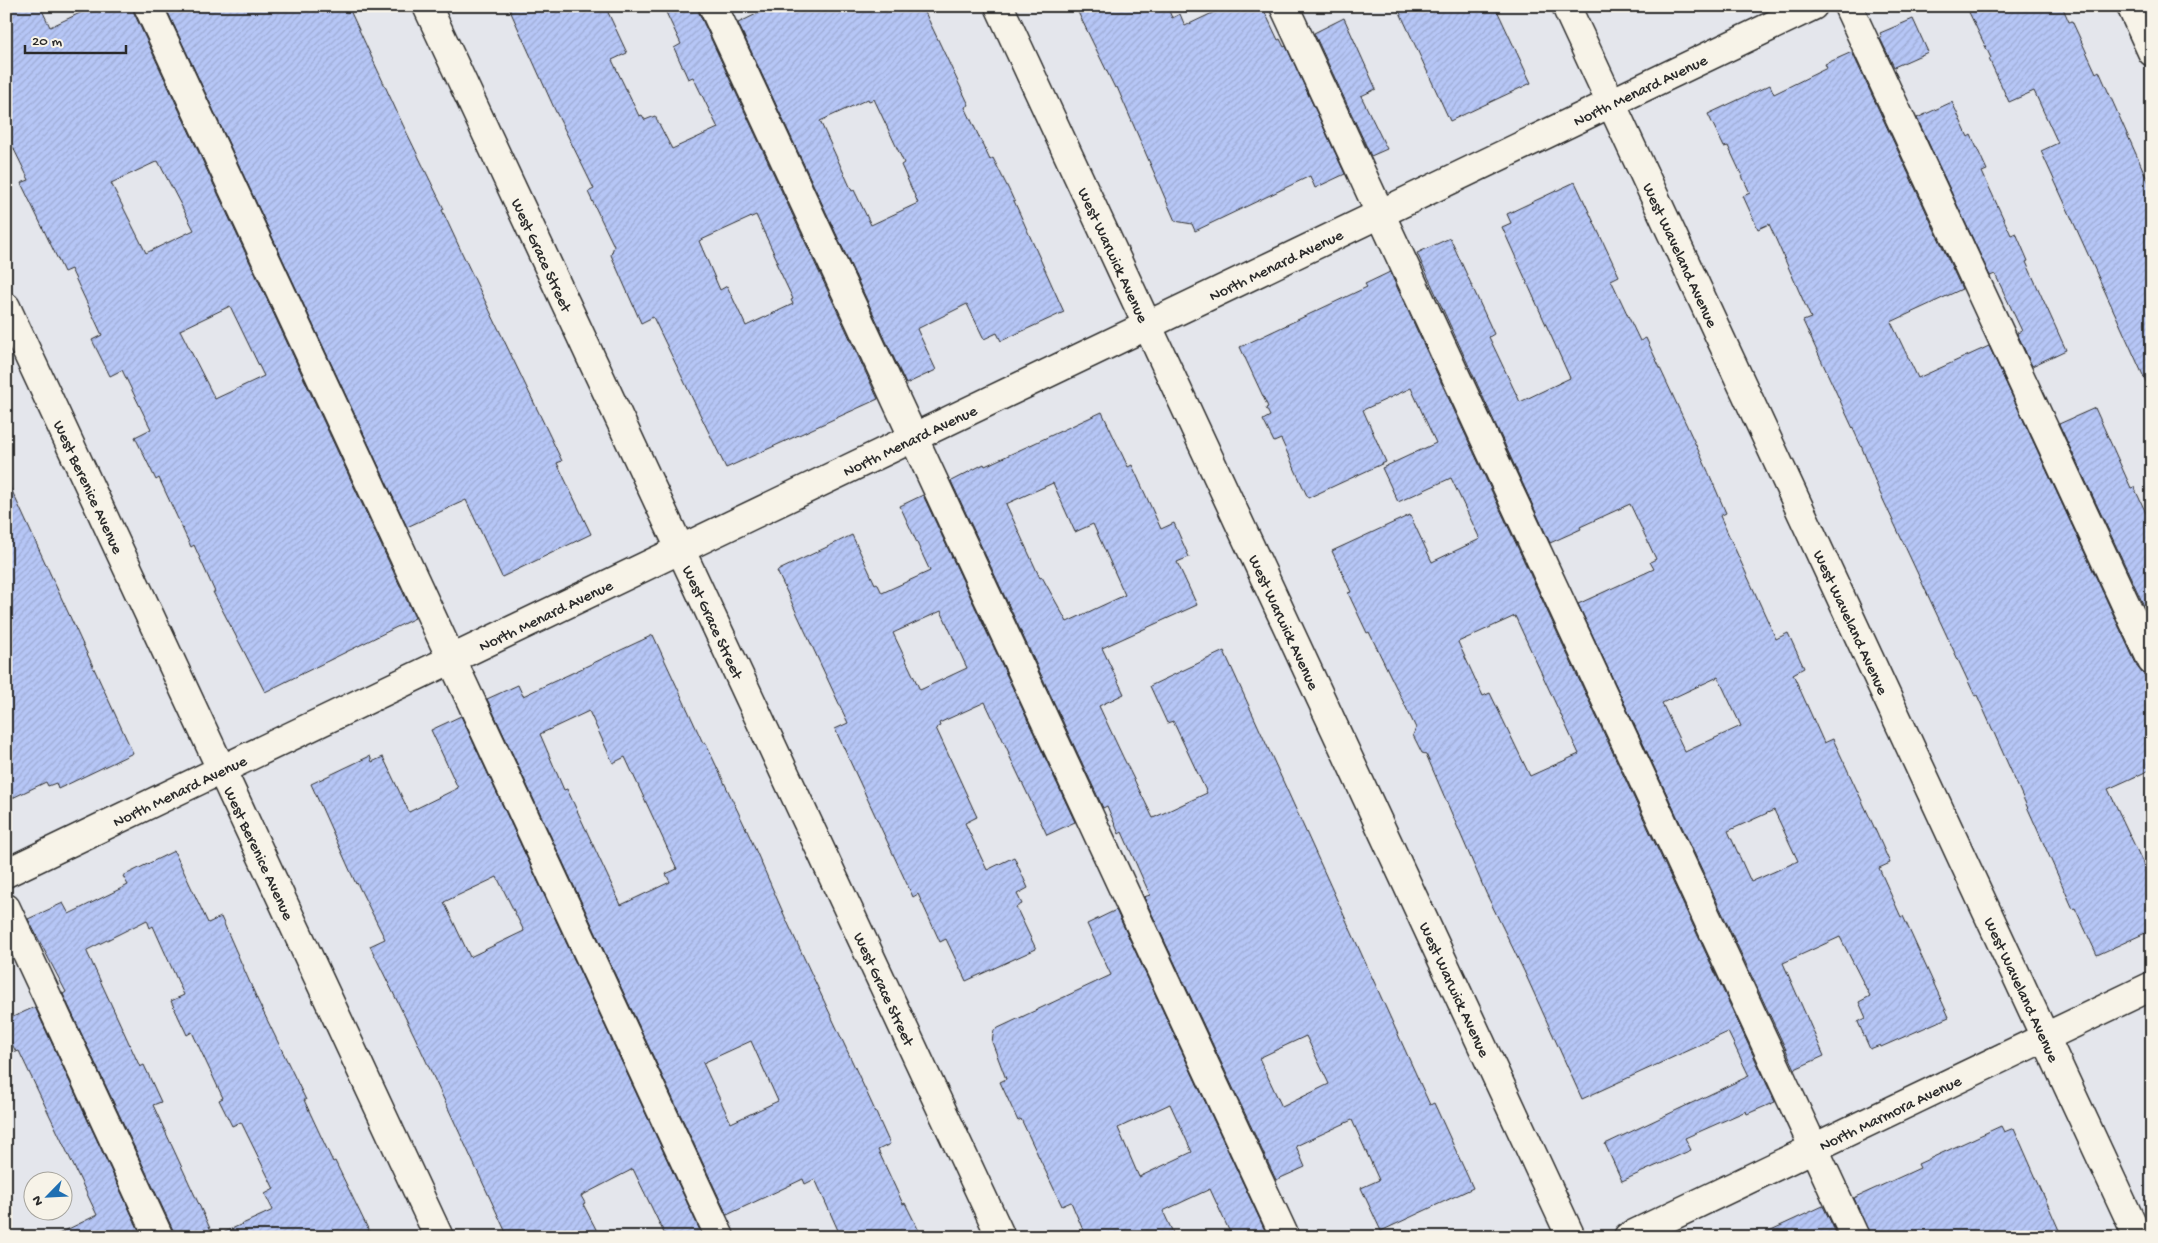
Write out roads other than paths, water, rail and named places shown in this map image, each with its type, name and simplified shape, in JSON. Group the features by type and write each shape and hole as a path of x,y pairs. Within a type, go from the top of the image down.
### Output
{"street":[{"path":"148,6 720,1237"},
{"name":"West Grace Street","path":"427,6 1001,1237"},
{"path":"713,6 1285,1237"},
{"name":"West Warwick Avenue","path":"998,6 1571,1237"},
{"path":"1284,6 1854,1237"},
{"name":"West Waveland Avenue","path":"1566,6 2138,1237"},
{"name":"North Menard Avenue","path":"6,873 1813,6"},
{"path":"1848,6 2152,661"},
{"path":"2131,6 2152,52"},
{"name":"West Berenice Avenue","path":"6,308 439,1237"},
{"path":"6,908 159,1237"},
{"name":"North Marmora Avenue","path":"1628,1237 2152,986"}]}
